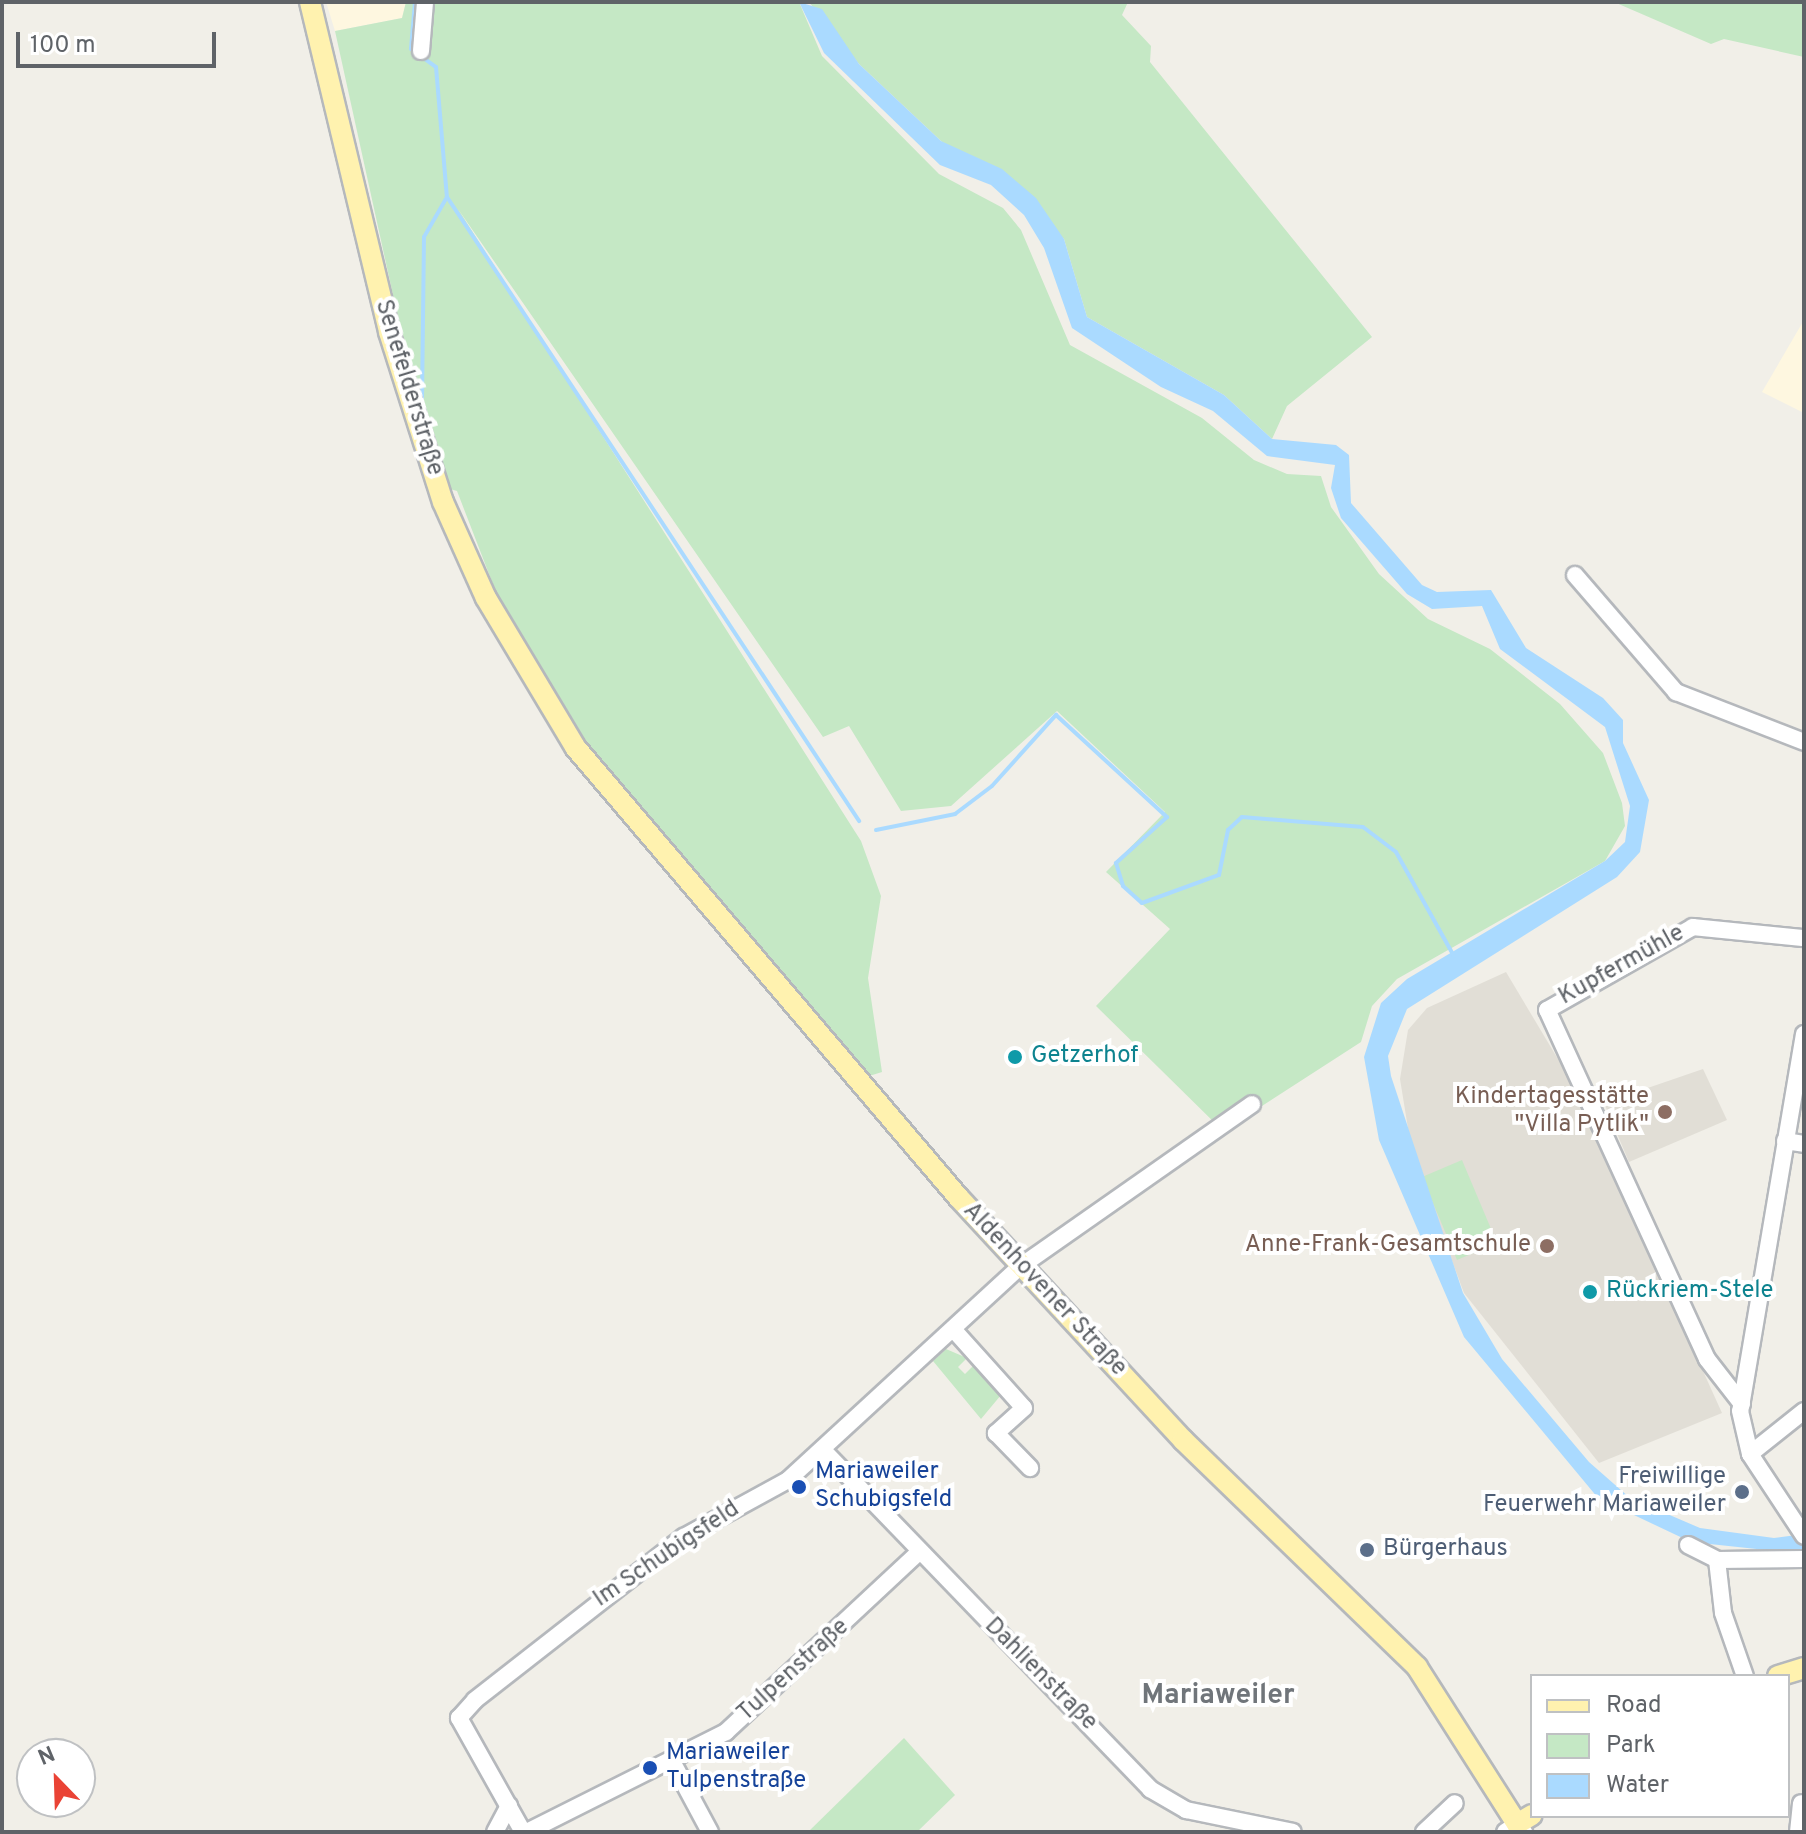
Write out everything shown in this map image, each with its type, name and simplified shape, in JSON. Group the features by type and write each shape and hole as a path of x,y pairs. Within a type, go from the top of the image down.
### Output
{"main road":[{"name":"Senefelderstraße","path":"310,2 389,332 443,502 486,598 575,747"},
{"name":"Aldenhovener Straße","path":"575,747 682,881 1021,1266 1183,1440 1417,1667 1520,1826"},
{"path":"1784,1674 1804,1668"}],"street":[{"path":"421,51 425,2"},
{"path":"1575,575 1676,692 1804,742"},
{"name":"Kupfermühle","path":"1742,1404 1707,1359 1547,1010 1693,927 1804,938"},
{"path":"1803,1534 1750,1454 1742,1404 1804,1034"},
{"name":"Im Schubigsfeld","path":"509,1806 459,1718 475,1700 636,1572 824,1451 1021,1266 1252,1104"},
{"path":"1785,1141 1804,1144"},
{"path":"953,1329 1024,1408 996,1433 1030,1468"},
{"path":"1750,1454 1804,1411"},
{"name":"Dahlienstraße","path":"824,1451 1150,1789 1186,1810 1293,1832"},
{"path":"1688,1545 1717,1560 1804,1559"},
{"name":"Tulpenstraße","path":"525,1832 673,1763 726,1732 919,1552"},
{"path":"1717,1560 1723,1613 1744,1674"},
{"path":"673,1763 710,1832"},
{"path":"1424,1832 1455,1803"},
{"path":"1798,1803 1798,1832"},
{"path":"495,1832 509,1806"},
{"path":"509,1806 525,1832"}],"shaded area":[{"path":"326,2 406,2 402,18 335,31"},
{"path":"1804,320 1804,413 1762,392"},
{"name":"Anne-Frank-Gesamtschule","path":"1506,972 1574,1086 1722,1413 1599,1463 1464,1293 1412,1153 1400,1079 1408,1030 1427,1008"},
{"name":"Kindertagesstätte \"Villa Pytlik\"","path":"1703,1069 1727,1120 1629,1162 1604,1103"}],"green space":[{"path":"406,2 799,2 822,56 939,174 1003,208 1021,230 1070,345 1202,418 1254,460 1287,474 1321,476 1331,507 1379,574 1428,619 1490,649 1560,704 1603,753 1622,803 1625,826 1605,861 1397,979 1372,1006 1361,1042 1223,1131 1096,1006 1170,929 1106,872 1165,812 1057,711 951,806 901,811 849,726 823,737 458,209 861,841 881,896 868,978 882,1072 866,1077 590,752 501,605 457,491 450,489 411,377 335,31 402,18"},
{"path":"809,2 1128,2 1122,15 1151,46 1150,62 1372,337 1287,406 1272,439 1224,395 1087,317 1064,239 941,141 859,64"},
{"path":"1614,2 1804,2 1804,57 1724,39 1711,44"},
{"path":"1462,1160 1497,1243 1457,1260 1422,1177"},
{"path":"946,1349 967,1358 958,1367 965,1374 973,1366 1001,1395 981,1419 933,1361"},
{"path":"904,1738 955,1795 917,1832 808,1832"}],"water":[{"path":"799,2 822,9 859,64 941,141 1002,169 1036,198 1064,239 1087,317 1224,395 1272,439 1336,445 1349,455 1351,503 1422,585 1437,592 1491,590 1526,648 1603,698 1623,720 1623,743 1649,800 1640,852 1617,877 1407,1009 1388,1056 1391,1076 1463,1293 1502,1359 1589,1462 1630,1498 1700,1528 1774,1538 1804,1534 1804,1554 1691,1542 1598,1498 1464,1337 1379,1140 1364,1057 1381,1003 1407,979 1605,861 1625,842 1630,806 1605,727 1500,649 1482,606 1432,609 1407,594 1341,518 1331,488 1335,465 1267,456 1213,411 1161,387 1072,328 1044,248 1024,215 991,185 940,165 824,53"}],"waterway":[{"path":"415,2 411,49 436,67 447,197 424,237 422,402"},
{"path":"447,197 859,821"},
{"path":"876,830 955,814 992,786 1056,715 1167,817 1116,863 1123,886 1142,903 1219,875 1228,830 1242,817 1363,827 1396,852 1454,956"}],"place":[{"name":"Getzerhof","path":"1015,1057"},
{"name":"Kindertagesstätte \"Villa Pytlik\"","path":"1665,1112"},
{"name":"Anne-Frank-Gesamtschule","path":"1547,1246"},
{"name":"Rückriem-Stele","path":"1590,1292"},
{"name":"Mariaweiler Schubigsfeld","path":"799,1487"},
{"name":"Freiwillige Feuerwehr Mariaweiler","path":"1742,1492"},
{"name":"Bürgerhaus","path":"1367,1550"},
{"name":"Mariaweiler Tulpenstraße","path":"650,1768"}],"district":[{"name":"Mariaweiler","path":"1218,1696"}]}
